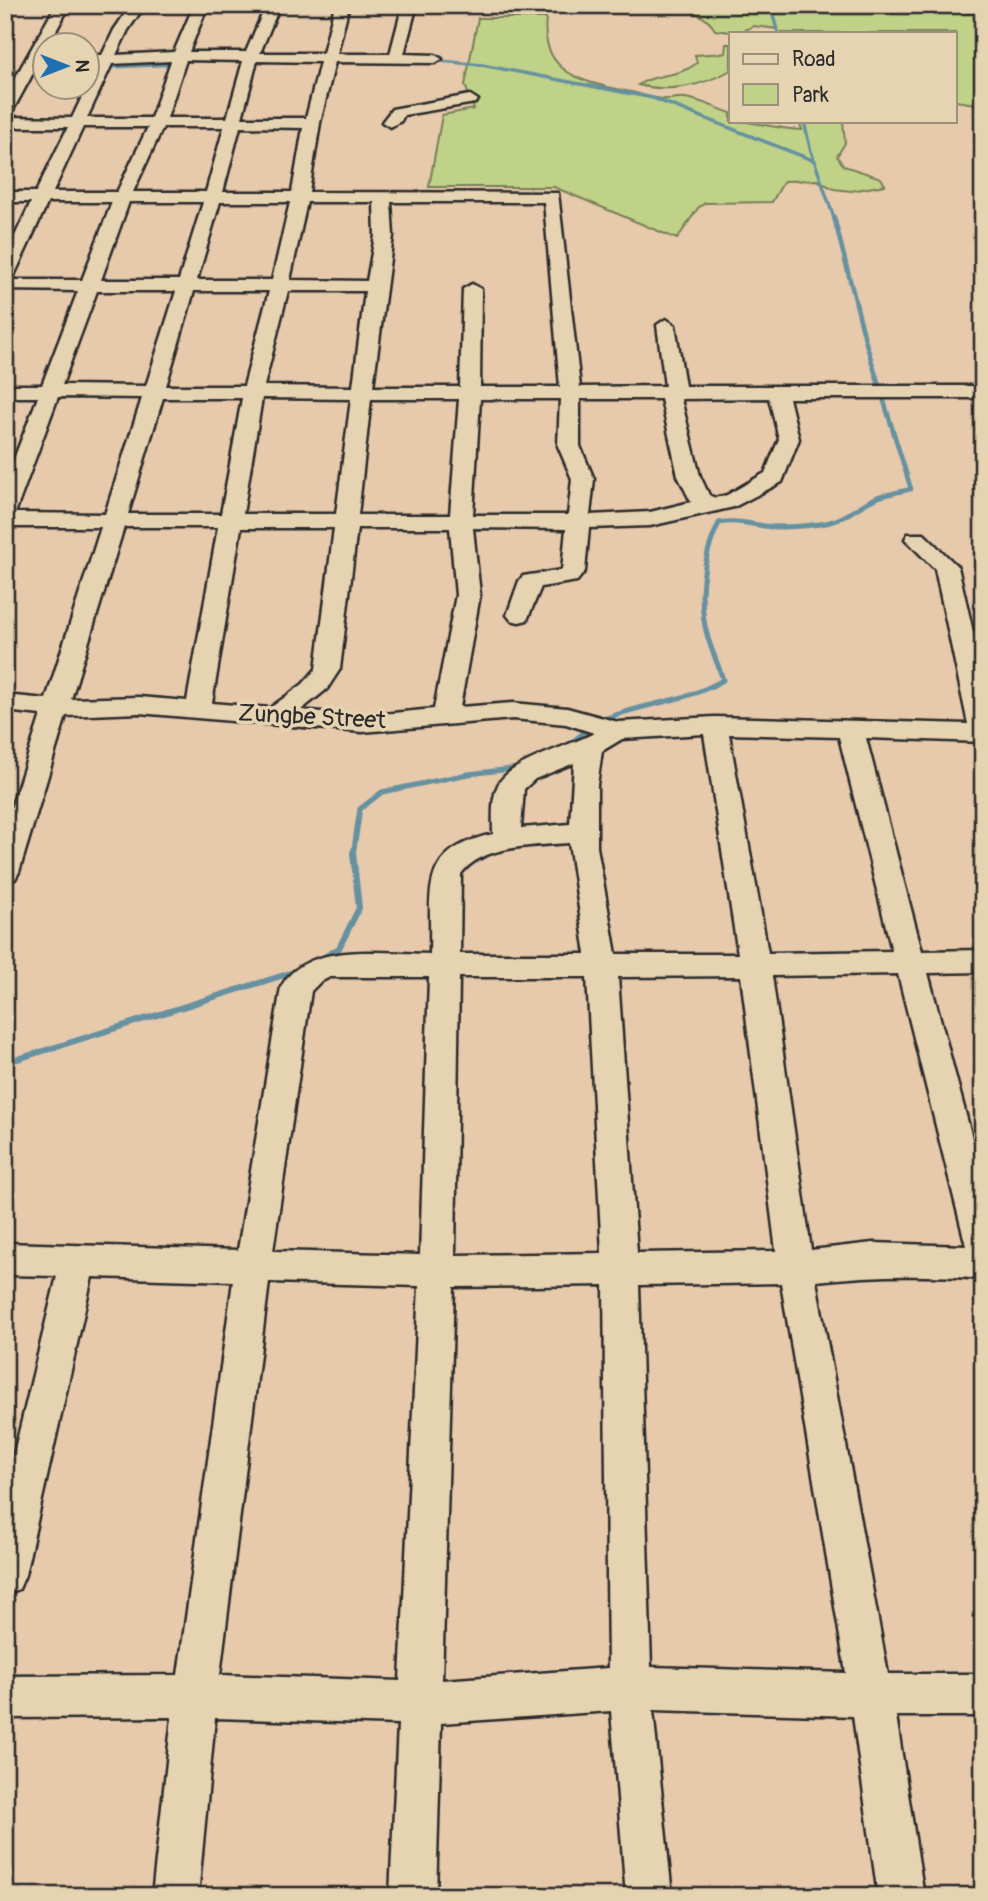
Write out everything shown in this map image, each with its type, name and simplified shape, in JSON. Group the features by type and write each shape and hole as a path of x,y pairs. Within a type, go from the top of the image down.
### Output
{"street":[{"path":"48,32 63,5"},
{"path":"5,276 121,30 138,5"},
{"path":"5,512 122,198 157,124 201,5"},
{"path":"5,872 59,708 116,520 213,197 251,57 273,5"},
{"path":"198,709 253,391 300,196 312,122 342,5"},
{"path":"396,58 409,8"},
{"path":"102,60 180,56 435,58"},
{"path":"5,110 32,59"},
{"path":"390,122 396,118 397,112 470,100"},
{"path":"5,122 312,122"},
{"path":"276,716 314,688 328,669 375,286 384,236 382,196"},
{"path":"5,197 552,197 570,392 569,446 583,480 577,522 576,564 573,571 569,576 531,581 519,615"},
{"path":"5,285 375,286"},
{"path":"445,718 468,595 461,522 470,393 472,289"},
{"path":"666,325 673,393 689,476 699,499 708,504"},
{"path":"5,391 983,392"},
{"path":"5,520 577,522 650,519 734,500 774,477 789,439 778,393"},
{"path":"506,840 507,802 511,785 526,773 604,735 715,725 983,733 946,568 916,539"},
{"name":"Zungbe Street","path":"5,703 59,708 139,705 362,724 513,711 567,716 604,735"},
{"path":"715,725 755,965 796,1267 871,1695 901,1896"},
{"path":"850,728 983,1246"},
{"path":"604,735 584,785 583,847 600,937 621,1271 630,1688 649,1896"},
{"path":"413,1896 437,1271 447,873 450,865 472,851 506,840 584,832"},
{"path":"175,1896 197,1696 253,1267 296,987 309,974 327,966 755,965 983,961"},
{"path":"5,1259 437,1271 796,1267 873,1259 938,1259 983,1263"},
{"path":"5,1575 78,1261"},
{"path":"5,1697 197,1696 422,1703 630,1688 871,1695 983,1695"}],"green space":[{"path":"983,5 983,105 956,101 956,32 777,32 777,29 754,26 740,32 730,32 715,30 707,20 697,14 672,7 617,7"},
{"path":"478,18 546,18 546,37 550,51 557,63 567,72 594,84 658,98 696,100 729,112 729,122 749,122 802,130 799,122 843,122 845,143 837,156 844,166 881,178 885,185 851,191 834,189 817,180 784,181 772,202 705,203 698,208 677,239 554,187 429,187 442,115 474,109 465,85"},
{"path":"726,44 729,44 729,71 720,76 674,88 638,85 690,68 697,63 695,55 725,53"}],"waterway":[{"path":"778,32 770,5 896,7 983,13"},
{"path":"430,60 482,65 653,98 814,161"},
{"path":"102,67 176,64"},
{"path":"5,71 32,70"},
{"path":"804,122 814,161"},
{"path":"814,161 834,218"},
{"path":"834,217 866,343 911,489 882,496"},
{"path":"600,721 693,694 723,680 708,638 702,594 705,565 719,523 740,522 774,527 823,523 837,520 882,496"},
{"path":"877,497 882,496"},
{"path":"567,746 591,727"},
{"path":"353,854 360,809 382,792 468,774 520,768"},
{"path":"316,962 339,948 359,908 353,854"},
{"path":"5,1063 300,970"}]}
